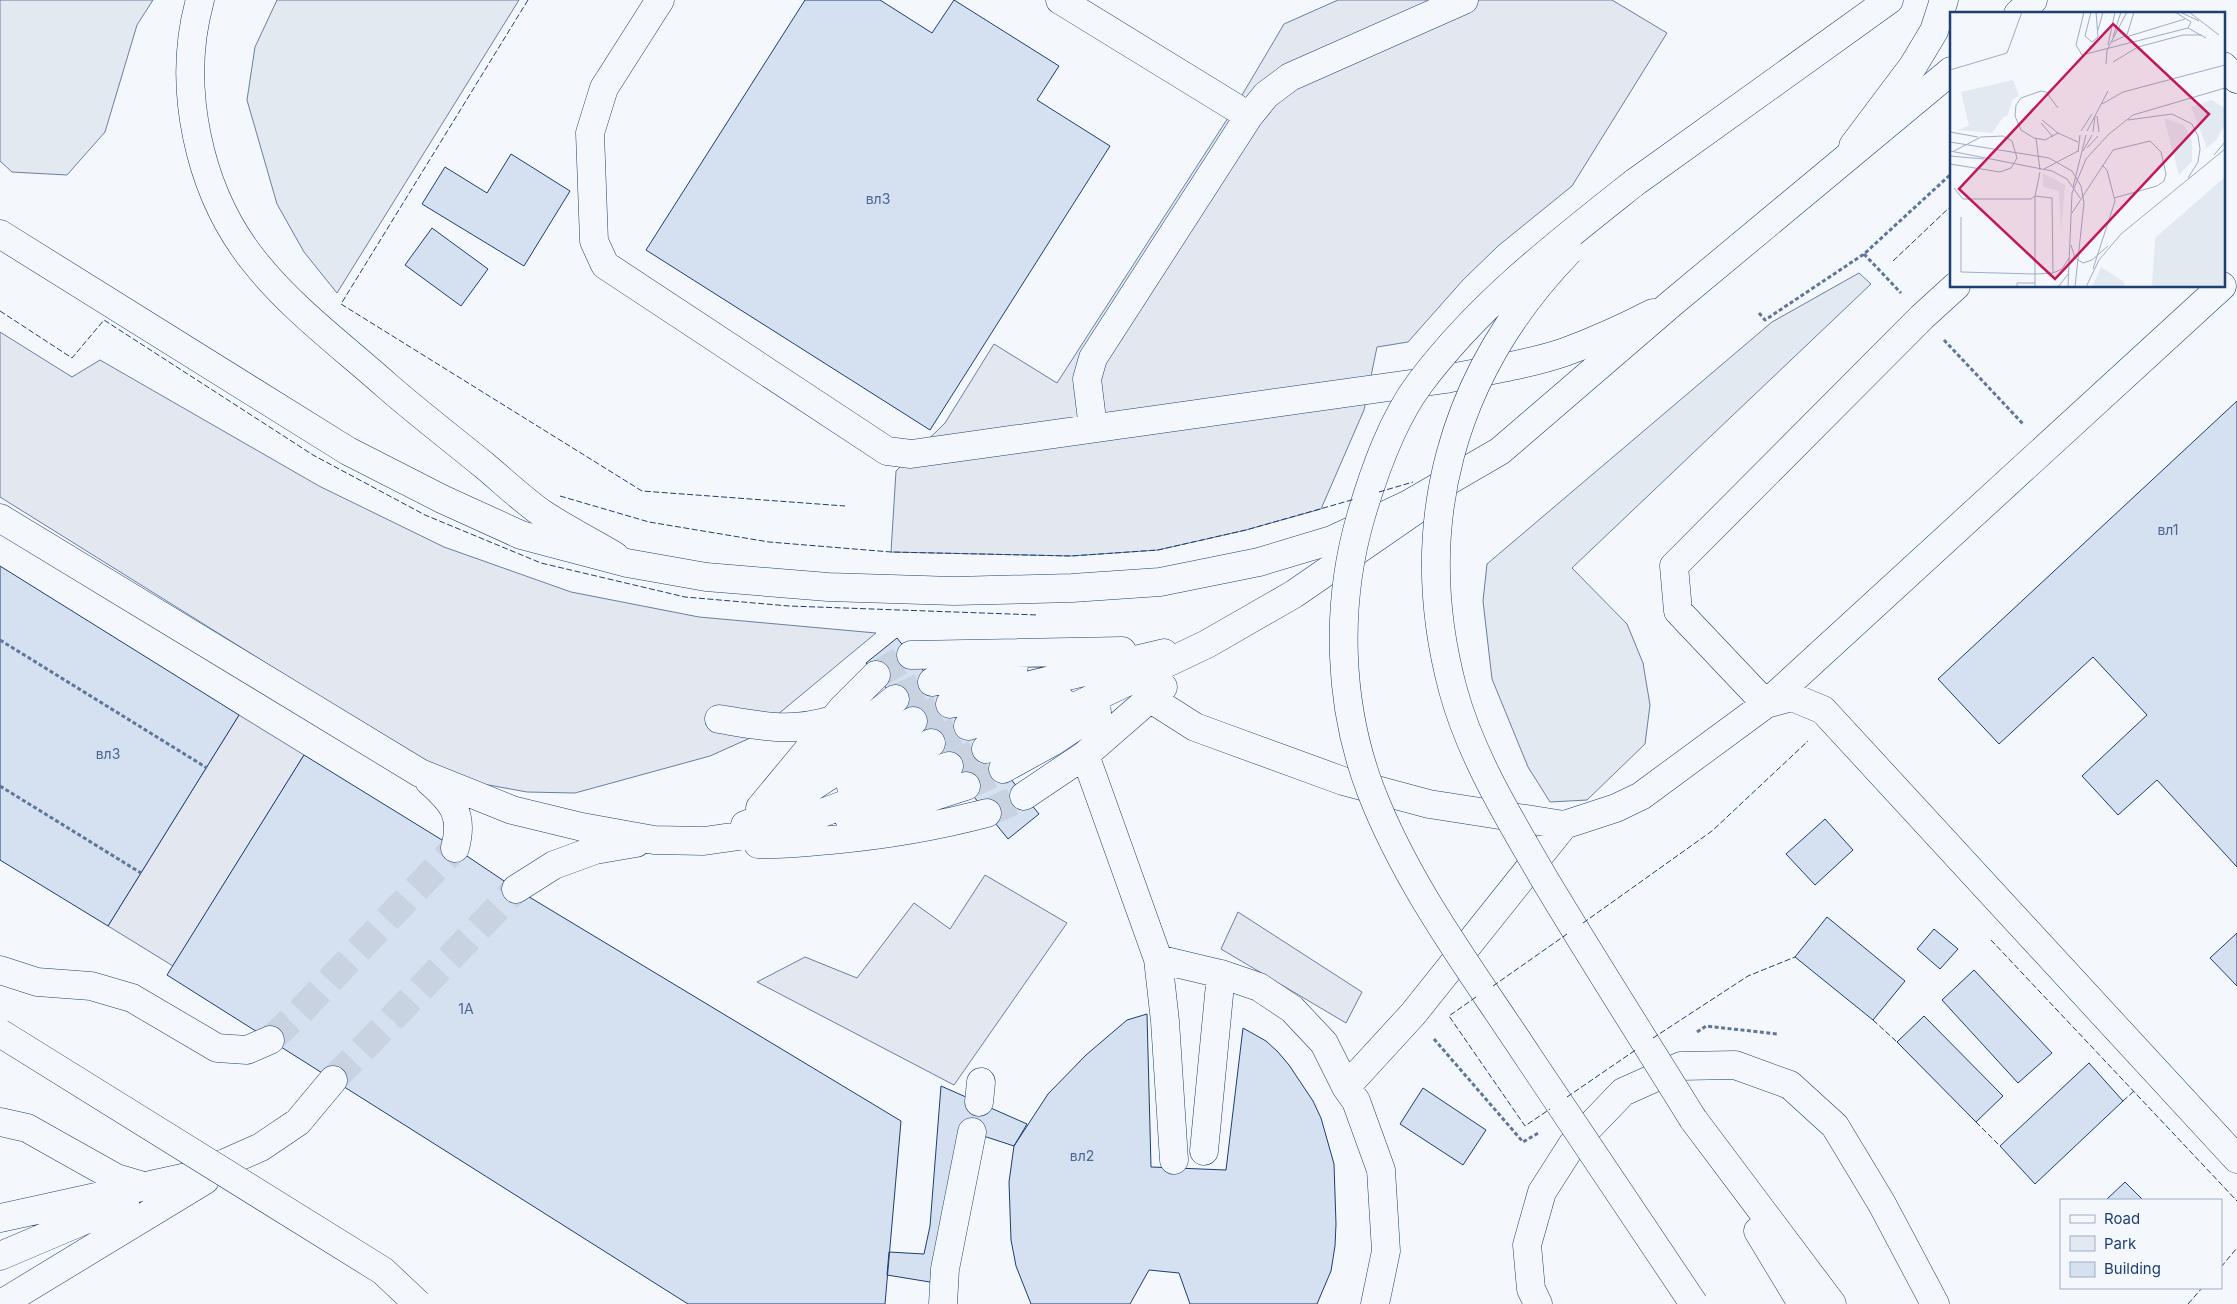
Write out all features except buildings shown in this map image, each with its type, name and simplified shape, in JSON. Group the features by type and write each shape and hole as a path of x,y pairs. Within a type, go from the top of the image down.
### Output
{"street":[{"path":"200,0 191,54 192,97 198,141 211,183 225,215 253,260 282,293 402,399 543,513 627,563"},
{"path":"660,0 604,88 590,132 594,241 605,265 887,451 911,454 1432,381 1507,367 1564,352 1618,331 1672,303"},
{"path":"1060,0 1249,116"},
{"path":"1093,428 1087,379 1093,358 1249,116 1266,95 1290,77 1464,0"},
{"path":"1694,1304 1442,929 1401,858 1371,790 1353,729 1344,662 1344,604 1352,547 1369,488 1383,452 1418,386 1457,337 1499,294 1531,265 1634,183 1889,0"},
{"path":"1841,161 1913,66 1934,31 1944,0"},
{"path":"2020,12 2033,0"},
{"path":"2224,67 2237,79"},
{"path":"1003,769 1052,742 1092,716 1149,686 1207,644 1294,594 1500,451 1672,303 1950,72"},
{"path":"1634,183 1553,268 1500,338 1466,401 1446,468 1437,530 1435,584 1441,638 1454,692 1476,750 1500,802 1556,898 1693,1119 1802,1304"},
{"path":"0,234 348,451 442,499 522,535 627,563 706,577 828,587 954,591 1072,588 1160,582 1258,562 1332,540 1407,505 1500,451"},
{"path":"2224,285 2237,272"},
{"path":"1766,704 1678,611 1674,566 1922,317 1954,288"},
{"path":"1149,686 1195,727 1343,782 1429,804 1564,825 1616,808 1641,796 1766,704 2221,288"},
{"path":"0,518 420,773 512,810 582,827 654,840 778,845 890,834 938,826 987,812"},
{"path":"950,704 1207,644"},
{"path":"911,655 1174,651"},
{"path":"932,682 1092,652"},
{"path":"767,819 833,720 876,674"},
{"path":"968,726 1149,686"},
{"path":"986,748 1149,686"},
{"path":"1024,796 1085,755 1149,686"},
{"path":"1766,704 1792,696 1823,710 2237,1159"},
{"path":"767,819 895,699"},
{"path":"719,719 794,728 812,727 833,720"},
{"path":"704,842 766,817 913,720"},
{"path":"767,819 931,743"},
{"path":"1085,755 1158,959 1165,1021 1174,1160"},
{"path":"704,842 767,819 949,766"},
{"path":"420,773 444,794 457,812 459,831 455,848"},
{"path":"767,819 864,815 966,786"},
{"path":"1346,1087 1413,1014 1564,825"},
{"path":"516,889 554,865 595,850 654,840"},
{"path":"1158,959 1221,974 1259,987 1292,1009 1324,1042 1346,1087 1356,1101 1382,1170 1386,1251 1375,1304"},
{"path":"0,970 37,982 91,986 132,998 217,1048 247,1050 270,1040"},
{"path":"1204,1151 1221,974"},
{"path":"0,1033 383,1271 418,1304"},
{"path":"1538,1304 1531,1289 1527,1245 1542,1192 1572,1145 1623,1092 1681,1066 1735,1065 1790,1085 1835,1126 1882,1204 1934,1304"},
{"path":"1,1304 261,1147 298,1122 332,1080"},
{"path":"1693,1119 1832,1304"},
{"path":"1,1121 27,1128 116,1178 144,1186"},
{"path":"943,1304 945,1269 972,1132"},
{"path":"0,1256 261,1147"},
{"path":"0,1218 187,1177"}],"path":[{"path":"1759,313 1765,320 1864,254 1950,175"},
{"path":"1864,254 2046,448"},
{"path":"0,640 206,768"},
{"path":"0,786 141,873"}],"green space":[{"path":"0,0 153,0 137,25 105,132 67,175 12,172 0,161"},
{"path":"277,0 519,0 337,293 304,252 277,204 247,100 255,47"},
{"path":"1859,273 1871,284 1572,568 1627,624 1643,663 1650,705 1645,744 1587,800 1550,802 1528,767 1492,679 1483,601 1487,564 1772,322"}],"shaded area":[{"path":"1338,0 1612,0 1667,33 1572,186 1498,246 1463,280 1408,342 1377,347 1364,410 1321,509 1246,530 1158,550 1071,556 891,552 896,471 945,423 994,344 1057,383 1235,107 1284,24"},
{"path":"0,332 72,377 100,360 319,486 444,547 571,592 699,617 876,633 748,739 710,756 575,793 527,792 472,782 420,759 0,497"},
{"path":"239,715 304,755 173,966 108,926"},
{"path":"985,875 1067,923 954,1085 757,982 805,957 857,978 914,903 950,929"},
{"path":"1238,912 1362,992 1346,1023 1221,949"}],"tunnel":[{"path":"876,675 911,655"},
{"path":"895,699 932,682"},
{"path":"913,721 950,704"},
{"path":"931,743 968,726"},
{"path":"949,766 986,749"},
{"path":"966,786 1003,769"},
{"path":"987,813 1024,796"},
{"path":"270,1040 299,1013 455,848"},
{"path":"333,1080 516,889"}],"fence":[{"path":"528,0 341,304 642,491 845,506"},
{"path":"1893,261 1950,207"},
{"path":"0,311 72,358 104,320 313,455 425,515 541,563 685,597 789,606 1038,615"},
{"path":"1379,492 1413,482"},
{"path":"560,496 649,522 769,542 891,552 1071,556 1158,550 1246,530 1355,499"},
{"path":"1583,923 1712,831 1808,741"},
{"path":"1493,986 1567,934"},
{"path":"1991,940 2237,1201"},
{"path":"1653,1038 1748,976 1795,957"},
{"path":"1476,997 1449,1016 1525,1126 1550,1109"},
{"path":"1873,1020 1897,1042"},
{"path":"1567,1097 1637,1049"},
{"path":"2123,1101 2134,1091"},
{"path":"1976,1122 2000,1146"},
{"path":"2222,1266 2237,1248"},
{"path":"2188,1304 2201,1289"}]}
